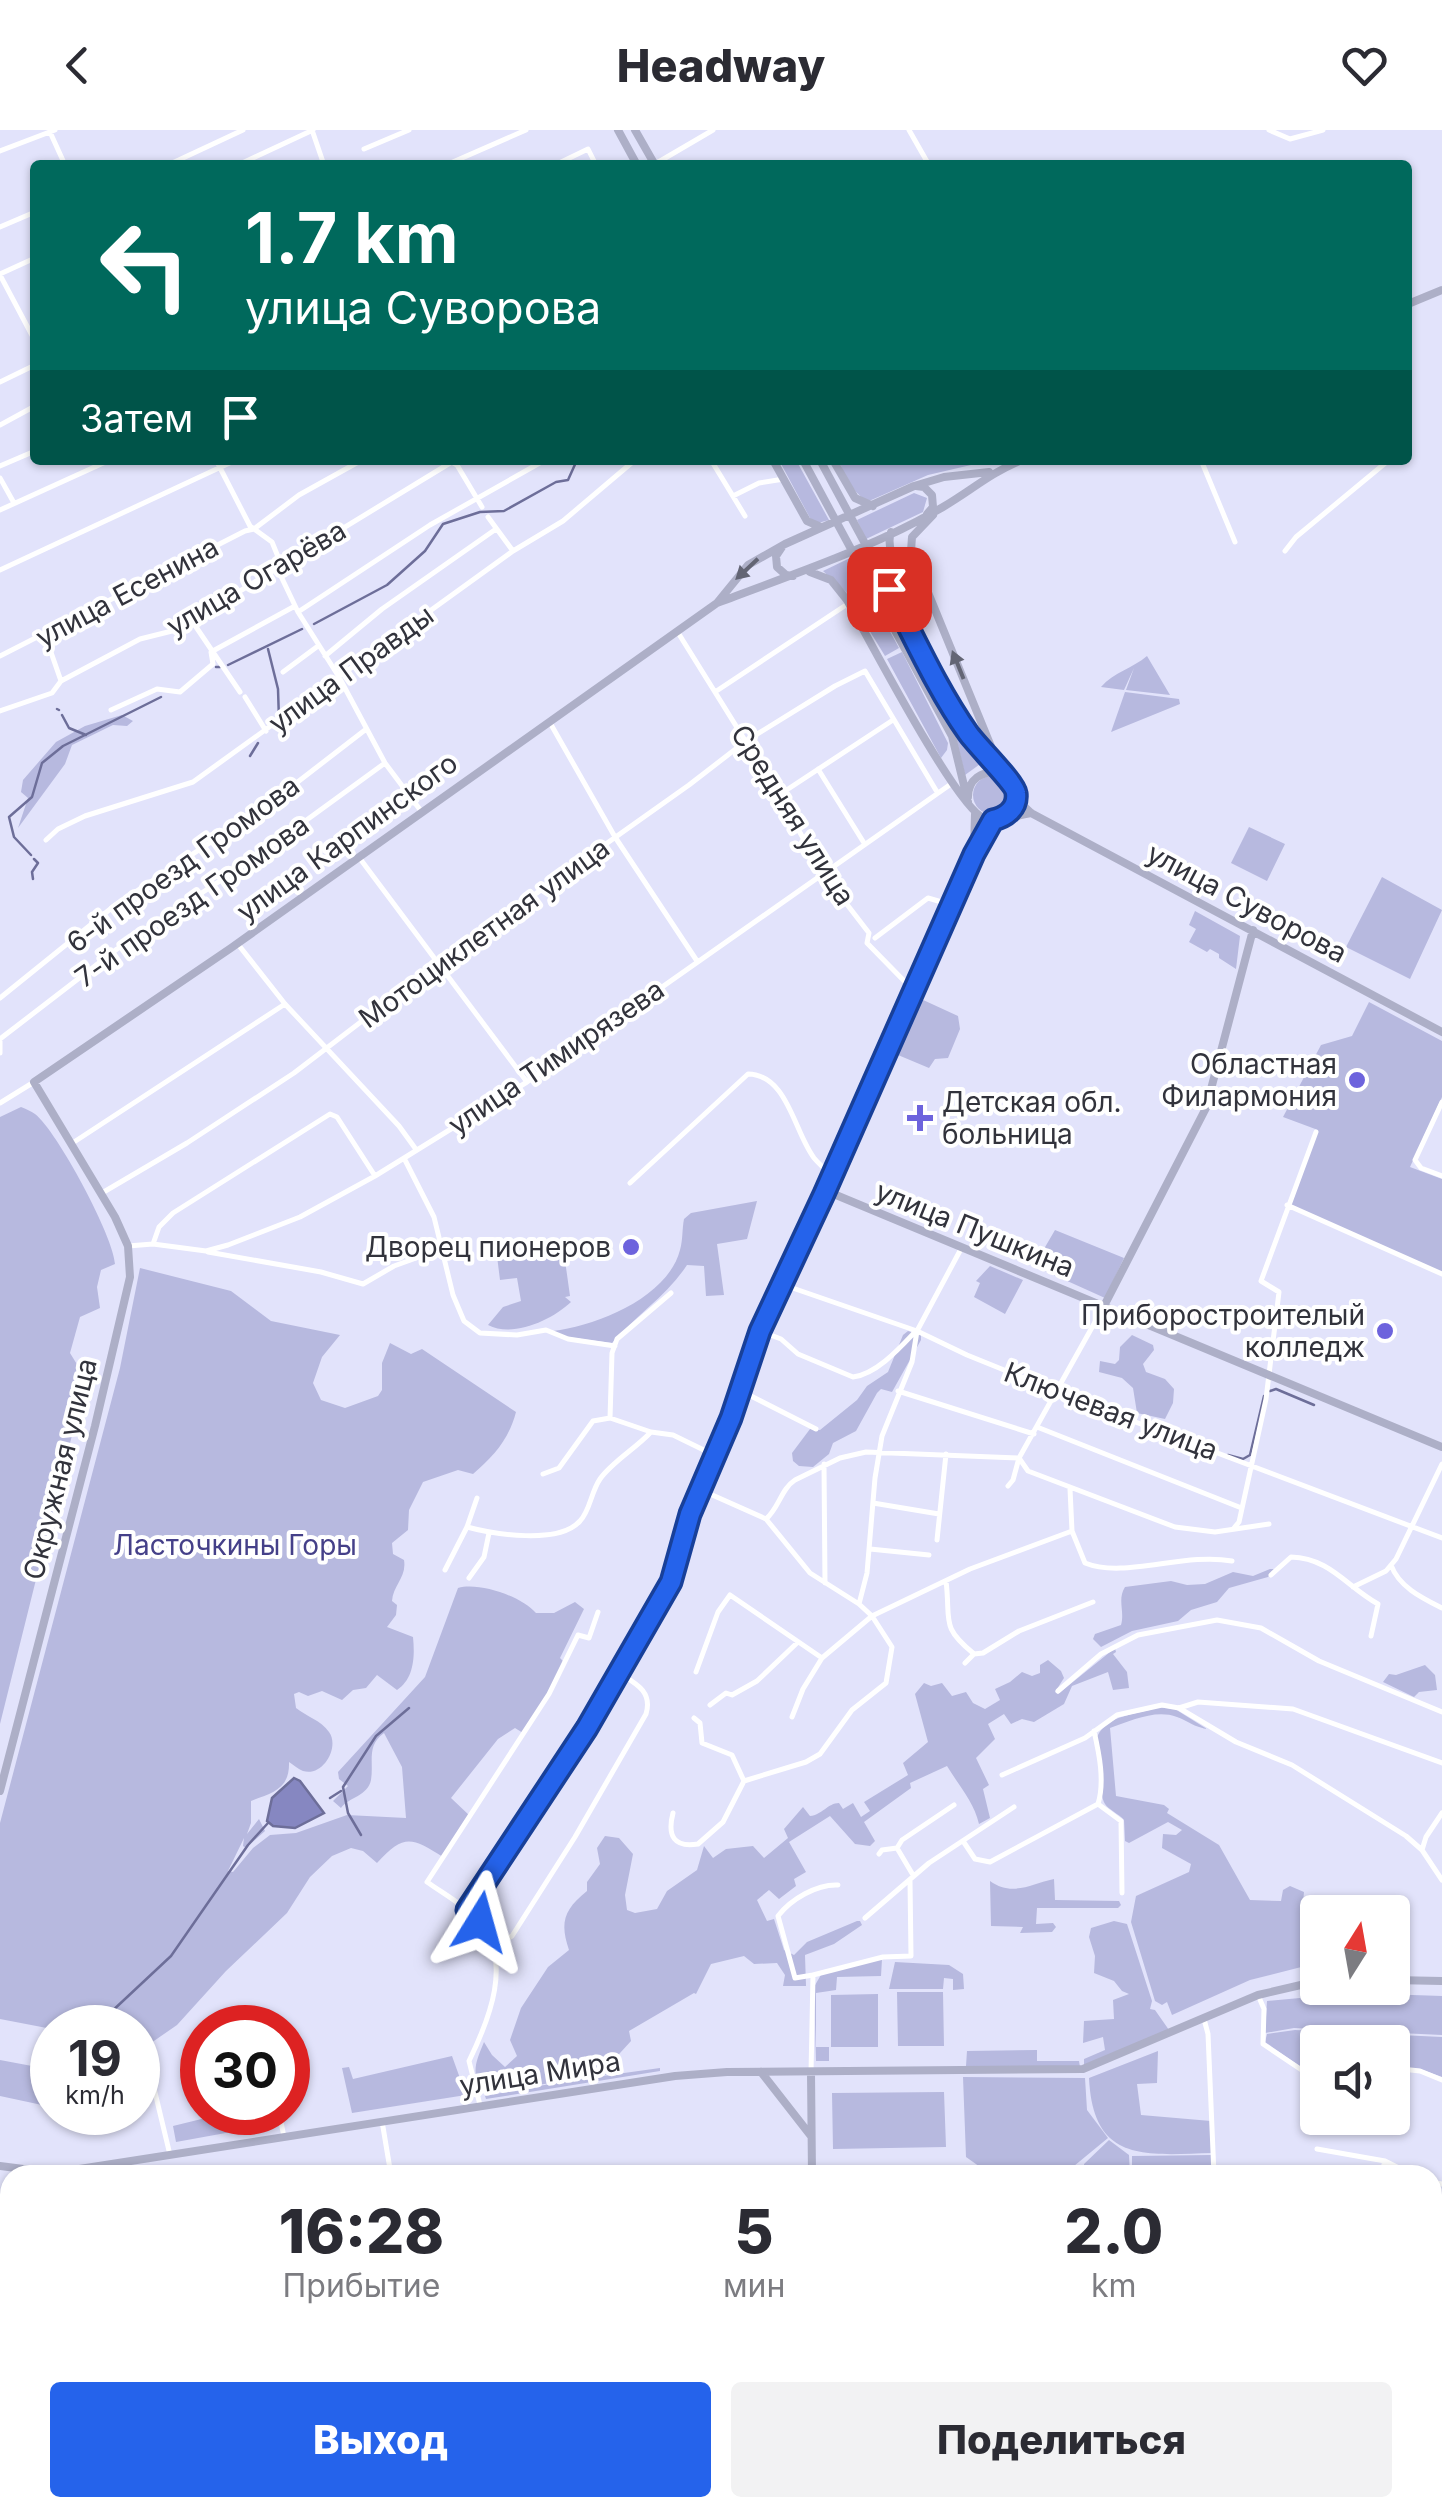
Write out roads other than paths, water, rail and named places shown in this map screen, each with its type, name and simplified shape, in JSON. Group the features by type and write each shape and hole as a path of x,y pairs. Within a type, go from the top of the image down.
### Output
{"main road":[{"path":"618,130 634,160"},
{"path":"635,130 652,160"},
{"path":"1412,302 1442,290"},
{"path":"776,465 807,521 804,536"},
{"path":"805,465 848,551 952,736 968,802"},
{"path":"823,465 966,731 1012,782 1016,798 1010,812 997,819 974,854 828,1185"},
{"path":"836,465 855,498 873,506"},
{"name":"улица Карпинского","path":"717,603 748,565 785,544 914,486 1009,465"},
{"name":"улица Карпинского","path":"34,1082 237,944 717,603 805,572 940,509 994,471"},
{"path":"914,486 924,487 932,494 928,514"},
{"path":"940,509 919,527 910,546 1002,774"},
{"path":"807,521 828,526"},
{"path":"891,532 891,554 939,618"},
{"path":"785,544 776,556 777,567 794,576"},
{"path":"805,572 831,580 849,604 951,784 975,813 974,854"},
{"path":"968,802 972,782 988,772 1002,774"},
{"name":"улица Суворова","path":"1016,798 1030,813 1442,1032"},
{"path":"975,813 997,819 1030,813"},
{"path":"1104,1306 1209,1100 1254,930"},
{"name":"Окружная улица","path":"0,1791 130,1277 128,1246 115,1217 34,1082"},
{"name":"улица Пушкина","path":"828,1185 836,1195 1442,1446"},
{"path":"1410,1981 1442,1982"},
{"path":"1204,2018 1258,1995 1300,1985"},
{"name":"улица Мира","path":"106,2165 668,2077 1092,2067 1204,2018"},
{"path":"761,2072 811,2136"},
{"path":"811,2072 812,2165"},
{"path":"796,2116 805,2122 811,2115"}],"street":[{"path":"179,160 243,130"},
{"path":"249,160 312,130 322,160"},
{"path":"364,149 409,130"},
{"path":"457,160 526,130"},
{"path":"663,160 714,130"},
{"path":"909,130 926,160"},
{"path":"1268,130 1290,139 1323,130"},
{"path":"0,150 52,131 63,160"},
{"path":"565,160 588,149 594,160"},
{"path":"0,227 30,214"},
{"path":"30,260 0,274 30,331"},
{"path":"0,382 30,367"},
{"path":"0,425 30,409"},
{"path":"0,466 30,453"},
{"path":"0,510 99,465"},
{"path":"218,465 254,529 275,547 281,564 278,570 297,609 385,763 421,810"},
{"path":"0,570 226,465"},
{"name":"улица Есенина","path":"0,656 254,529 299,495 353,465"},
{"name":"улица Огарёва","path":"0,710 52,693 61,681 140,639 176,630 446,465"},
{"path":"457,465 482,507"},
{"path":"211,652 297,609 430,525 536,465"},
{"name":"улица Правды","path":"46,840 84,816 193,782 513,551 563,522 629,465"},
{"path":"714,465 745,516"},
{"path":"1203,465 1235,542"},
{"path":"1284,551 1384,465"},
{"path":"0,478 14,504"},
{"path":"733,496 759,483 784,479"},
{"path":"488,518 513,551"},
{"path":"325,656 382,608 496,529"},
{"path":"715,692 849,604"},
{"path":"192,620 266,731"},
{"name":"Средняя улица","path":"677,631 822,872 869,932 867,944 914,991"},
{"path":"45,635 61,681"},
{"path":"283,672 318,646"},
{"path":"111,710 157,689 180,692 213,664 211,652"},
{"name":"Мотоциклетная улица","path":"100,1194 187,1143 326,1049 438,963 746,742 834,686 865,670 893,720"},
{"path":"779,795 893,720 937,792"},
{"path":"549,721 614,837 697,961"},
{"name":"6-й проезд Громова","path":"0,998 114,906 273,801 366,730"},
{"name":"7-й проезд Громова","path":"0,1040 117,949 253,860 385,763"},
{"path":"818,770 864,844"},
{"name":"улица Тимирязева","path":"128,1246 152,1244 206,1251 300,1217 375,1176 527,1082 951,784"},
{"path":"358,855 527,1082"},
{"path":"875,938 928,898 952,905"},
{"path":"237,944 285,1004 416,1149"},
{"path":"71,1144 285,1004"},
{"path":"0,1040 0,1053"},
{"path":"630,1183 740,1078 754,1074 776,1087 812,1156 832,1176"},
{"name":"улица Карпинского","path":"0,1103 34,1082"},
{"path":"1442,1102 1416,1163 1442,1176"},
{"path":"152,1244 159,1227 173,1213 330,1114 337,1118 375,1176"},
{"path":"1234,1528 1266,1399 1266,1374 1279,1292 1261,1281 1316,1132"},
{"path":"404,1158 434,1217 453,1295 464,1321 480,1334 517,1335 546,1330 568,1339 614,1346"},
{"path":"467,1910 587,1728 671,1582 690,1514 741,1391 760,1331 828,1185"},
{"path":"1288,1205 1442,1274"},
{"path":"760,1331 781,1340 798,1354 860,1377 885,1361 916,1331 962,1247"},
{"path":"206,1251 363,1284 394,1266 442,1249"},
{"name":"Ключевая улица","path":"781,1284 916,1331 1289,1483 1352,1502 1442,1538"},
{"path":"610,1418 614,1346 626,1329 671,1292"},
{"path":"1008,1486 1019,1458 1104,1306"},
{"path":"859,1604 870,1549 880,1452 898,1391 912,1362 916,1331"},
{"path":"741,1391 816,1428"},
{"path":"898,1391 1035,1430 1240,1508"},
{"path":"543,1474 559,1468 593,1421 610,1418 673,1435 714,1455"},
{"path":"467,1527 489,1533 536,1536 572,1527 582,1520 597,1482 651,1432"},
{"path":"766,1520 778,1508 788,1484 824,1464 880,1452 1019,1458 1028,1470 1070,1489 1175,1527 1214,1532 1269,1524"},
{"path":"937,1540 946,1454"},
{"path":"824,1464 826,1583"},
{"path":"1353,1587 1386,1572 1442,1464"},
{"path":"1070,1489 1072,1531 1084,1563 1108,1570 1190,1558 1232,1561"},
{"path":"673,1813 670,1827 674,1840 698,1844 723,1822 744,1781 820,1754 852,1710 886,1682 892,1646 872,1616 810,1573 766,1520 701,1490"},
{"path":"444,1570 477,1498"},
{"path":"874,1504 940,1514"},
{"path":"792,1717 822,1658 872,1616 970,1570 1072,1531"},
{"path":"469,1578 484,1556 489,1533"},
{"path":"870,1549 929,1555"},
{"path":"1272,1575 1291,1557 1310,1557 1333,1569 1360,1595 1378,1604 1372,1636"},
{"path":"1391,1565 1395,1576 1413,1594 1442,1608"},
{"path":"946,1582 953,1636 974,1654"},
{"path":"696,1672 718,1612 730,1595 822,1658"},
{"path":"964,1663 1019,1631 1093,1602"},
{"path":"480,2105 469,2061 487,2026 493,2003 492,1948 480,1922 427,1882 548,1694 578,1635 589,1638 598,1612"},
{"path":"1058,1690 1082,1674 1101,1654 1138,1635 1217,1620 1261,1628 1319,1661 1442,1712"},
{"path":"710,1705 726,1693 757,1682 798,1642"},
{"path":"492,1948 512,1936 646,1714 646,1693 618,1673"},
{"path":"1180,1708 1198,1702 1293,1709 1442,1763"},
{"path":"1002,1775 1054,1754 1117,1715 1162,1705 1180,1708 1236,1742 1292,1765 1406,1836 1422,1850 1442,1880"},
{"path":"694,1718 700,1723 702,1743 732,1754 744,1781"},
{"path":"964,1840 976,1859 990,1862 1098,1804 1100,1754 1094,1730"},
{"path":"1098,1804 1121,1821 1122,1893"},
{"path":"897,1848 902,1840 954,1805"},
{"path":"864,1918 964,1837 1014,1807"},
{"path":"1422,1850 1442,1813"},
{"path":"879,1854 897,1848"},
{"path":"838,1885 802,1896 777,1918 795,1978 884,1957 910,1956 911,1878 897,1848"},
{"path":"811,2072 814,1975"},
{"path":"1258,1995 1264,2009 1263,2044 1300,2069"},
{"path":"1204,2018 1214,2165"},
{"path":"1410,2070 1442,2080"},
{"path":"160,2113 170,2155"},
{"path":"382,2121 389,2165"},
{"path":"1317,2149 1390,2165"}],"waterway":[{"path":"314,624 387,585 425,551 443,524 480,512 504,511 556,482 568,480 575,465"},
{"path":"228,665 302,629"},
{"path":"268,649 278,689 279,720"},
{"path":"31,855 14,837 9,817 32,797 42,763 63,746 161,697"},
{"path":"62,715 69,728 86,735"},
{"path":"250,756 258,743"},
{"path":"33,879 32,872 38,863 34,859"},
{"path":"1270,1391 1276,1389 1314,1405"},
{"path":"1228,1455 1243,1459 1250,1455 1264,1396"},
{"path":"361,1835 348,1813 343,1787 376,1736 409,1708"},
{"path":"330,1798 341,1791"},
{"path":"119,2005 171,1956 248,1845 268,1823"}],"place":[{"name":"Областная Филармония","path":"1357,1080"},
{"name":"Детская обл. больница","path":"920,1118"},
{"name":"Дворец пионеров","path":"631,1247"},
{"name":"Приборостроителый колледж","path":"1385,1331"}],"park label":[{"name":"Ласточкины Горы","path":"235,1545"}]}
